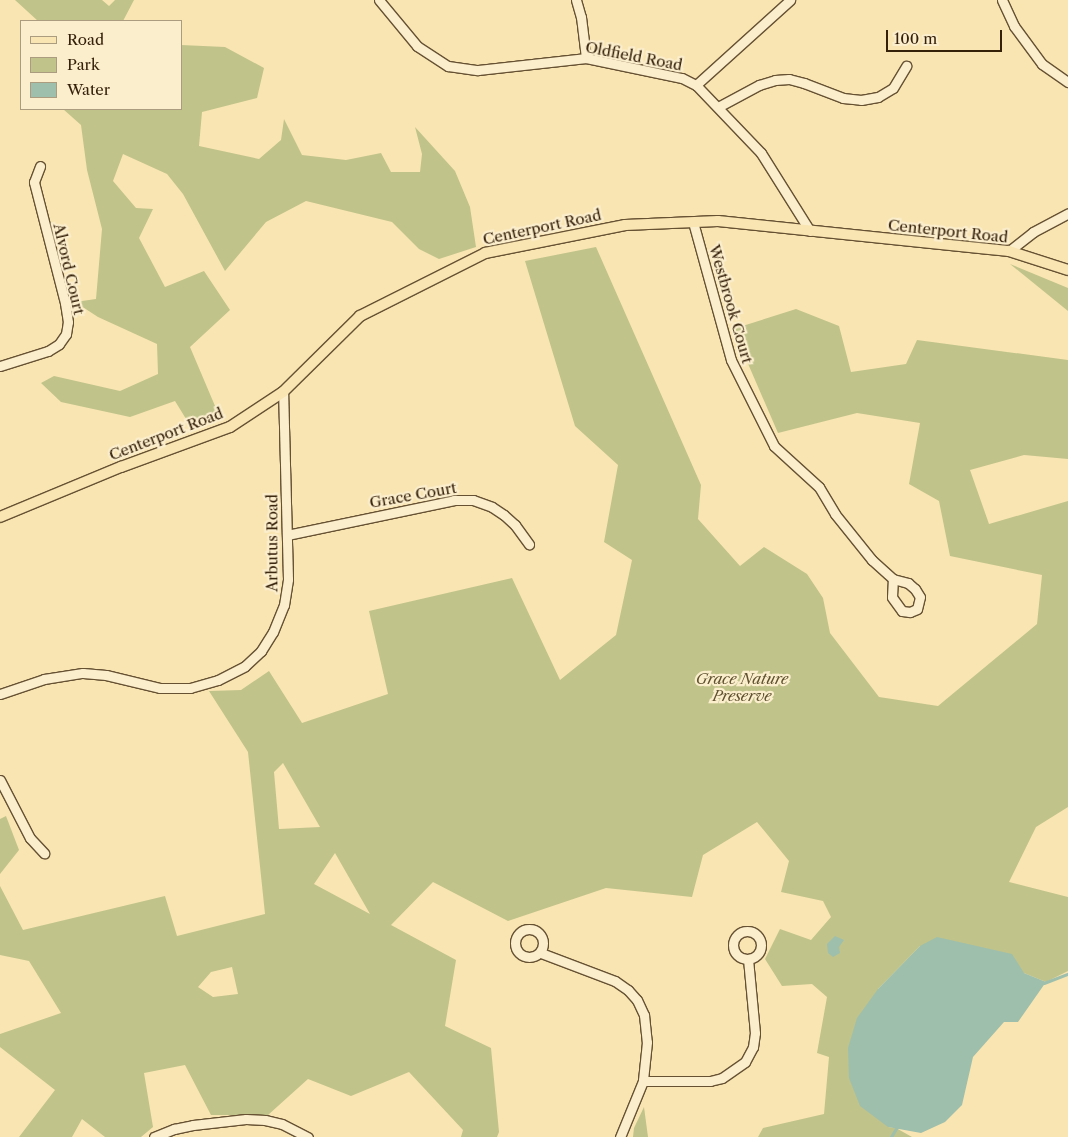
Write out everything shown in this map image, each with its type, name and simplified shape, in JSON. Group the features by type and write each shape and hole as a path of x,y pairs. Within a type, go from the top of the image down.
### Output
{"main road":[{"name":"Centerport Road","path":"0,517 121,468 230,427 283,392 360,316 485,254 625,225 718,221 1009,251 1068,270"}],"street":[{"name":"Oldfield Road","path":"378,0 417,46 448,66 478,70 586,58 682,78 696,84 761,153 810,231"},
{"path":"576,0 581,17 586,58"},
{"path":"696,84 790,0"},
{"path":"1002,0 1014,26 1042,64 1068,82"},
{"path":"718,107 759,85 775,80 789,79 843,98 861,100 878,97 893,88 906,66"},
{"name":"Alvord Court","path":"0,366 48,351 59,344 66,334 68,322 34,182 40,166"},
{"path":"1009,251 1033,232 1068,213"},
{"name":"Westbrook Court","path":"693,222 731,360 774,446 819,487 835,514 872,560 893,579"},
{"name":"Arbutus Road","path":"0,694 44,679 83,673 106,674 160,688 190,688 218,680 245,666 261,652 273,632 284,605 288,579 283,392"},
{"name":"Grace Court","path":"287,535 445,502 473,500 492,507 504,515 516,525 529,544"},
{"path":"0,780 30,838 44,853"},
{"path":"541,953 615,981 628,990 637,1000 644,1015 647,1042 643,1081 620,1137"},
{"path":"643,1081 710,1081 722,1078 745,1062 753,1047 755,1033 748,959"},
{"path":"154,1137 193,1125 246,1120 265,1120 282,1124 308,1137"}],"green space":[{"path":"15,0 102,0 109,6 115,0 134,0 124,20 37,20"},
{"path":"182,45 225,47 264,68 257,98 202,112 199,146 259,159 281,140 284,119 302,155 346,160 381,153 391,172 420,172 422,154 415,127 455,171 470,207 476,247 439,259 419,249 392,222 306,201 266,222 225,271 183,194 167,174 123,154 113,181 136,208 153,209 139,238 165,287 204,271 230,310 190,347 218,413 191,427 175,401 130,417 61,402 41,383 54,376 120,391 158,374 157,344 98,317 75,302 96,299 102,229 87,170 81,125 64,110 182,110"},
{"name":"Grace Nature Preserve","path":"596,247 701,485 698,519 740,566 764,547 807,574 823,598 830,633 879,697 938,706 1037,624 1042,575 950,556 939,501 909,484 920,423 857,413 778,433 733,329 796,309 839,326 851,372 906,364 917,340 1068,360 1068,459 1024,455 970,470 989,524 1068,501 1068,807 1036,827 1009,882 1068,897 1068,971 1046,982 1024,973 920,946 878,989 888,1127 896,1128 912,1137 758,1137 763,1128 824,1114 829,1057 817,1053 827,997 812,984 782,986 765,959 780,929 811,940 831,917 823,901 781,892 789,861 757,822 703,855 692,897 606,888 508,921 433,882 391,925 456,960 445,1026 491,1048 499,1132 497,1137 461,1137 463,1130 409,1072 351,1096 308,1079 268,1115 211,1115 185,1065 144,1073 153,1127 141,1137 105,1137 82,1119 72,1137 19,1137 55,1090 0,1047 0,1034 61,1013 29,961 0,955 0,886 23,930 165,896 177,936 265,914 248,752 209,691 241,690 269,671 302,723 388,694 369,611 512,578 560,680 616,635 632,560 604,542 618,465 575,426 525,261","holes":["283,763 320,827 279,829 274,772","335,853 370,914 314,884","232,967 238,994 213,997 198,987 211,972"]},
{"path":"1010,264 1068,288 1068,311"},
{"path":"6,816 19,850 0,874 0,819"},
{"path":"644,1107 648,1137 633,1137 634,1128"}],"water":[{"path":"835,936 844,940 839,947 840,953 833,957 828,953 827,944"},
{"path":"937,937 1012,954 1024,973 1046,982 1018,1022 1004,1022 973,1057 962,1105 945,1122 921,1133 888,1127 860,1106 849,1078 848,1048 857,1018 878,989 920,946"}],"waterway":[{"path":"1044,983 1068,974"},
{"path":"891,1137 897,1127"}]}
